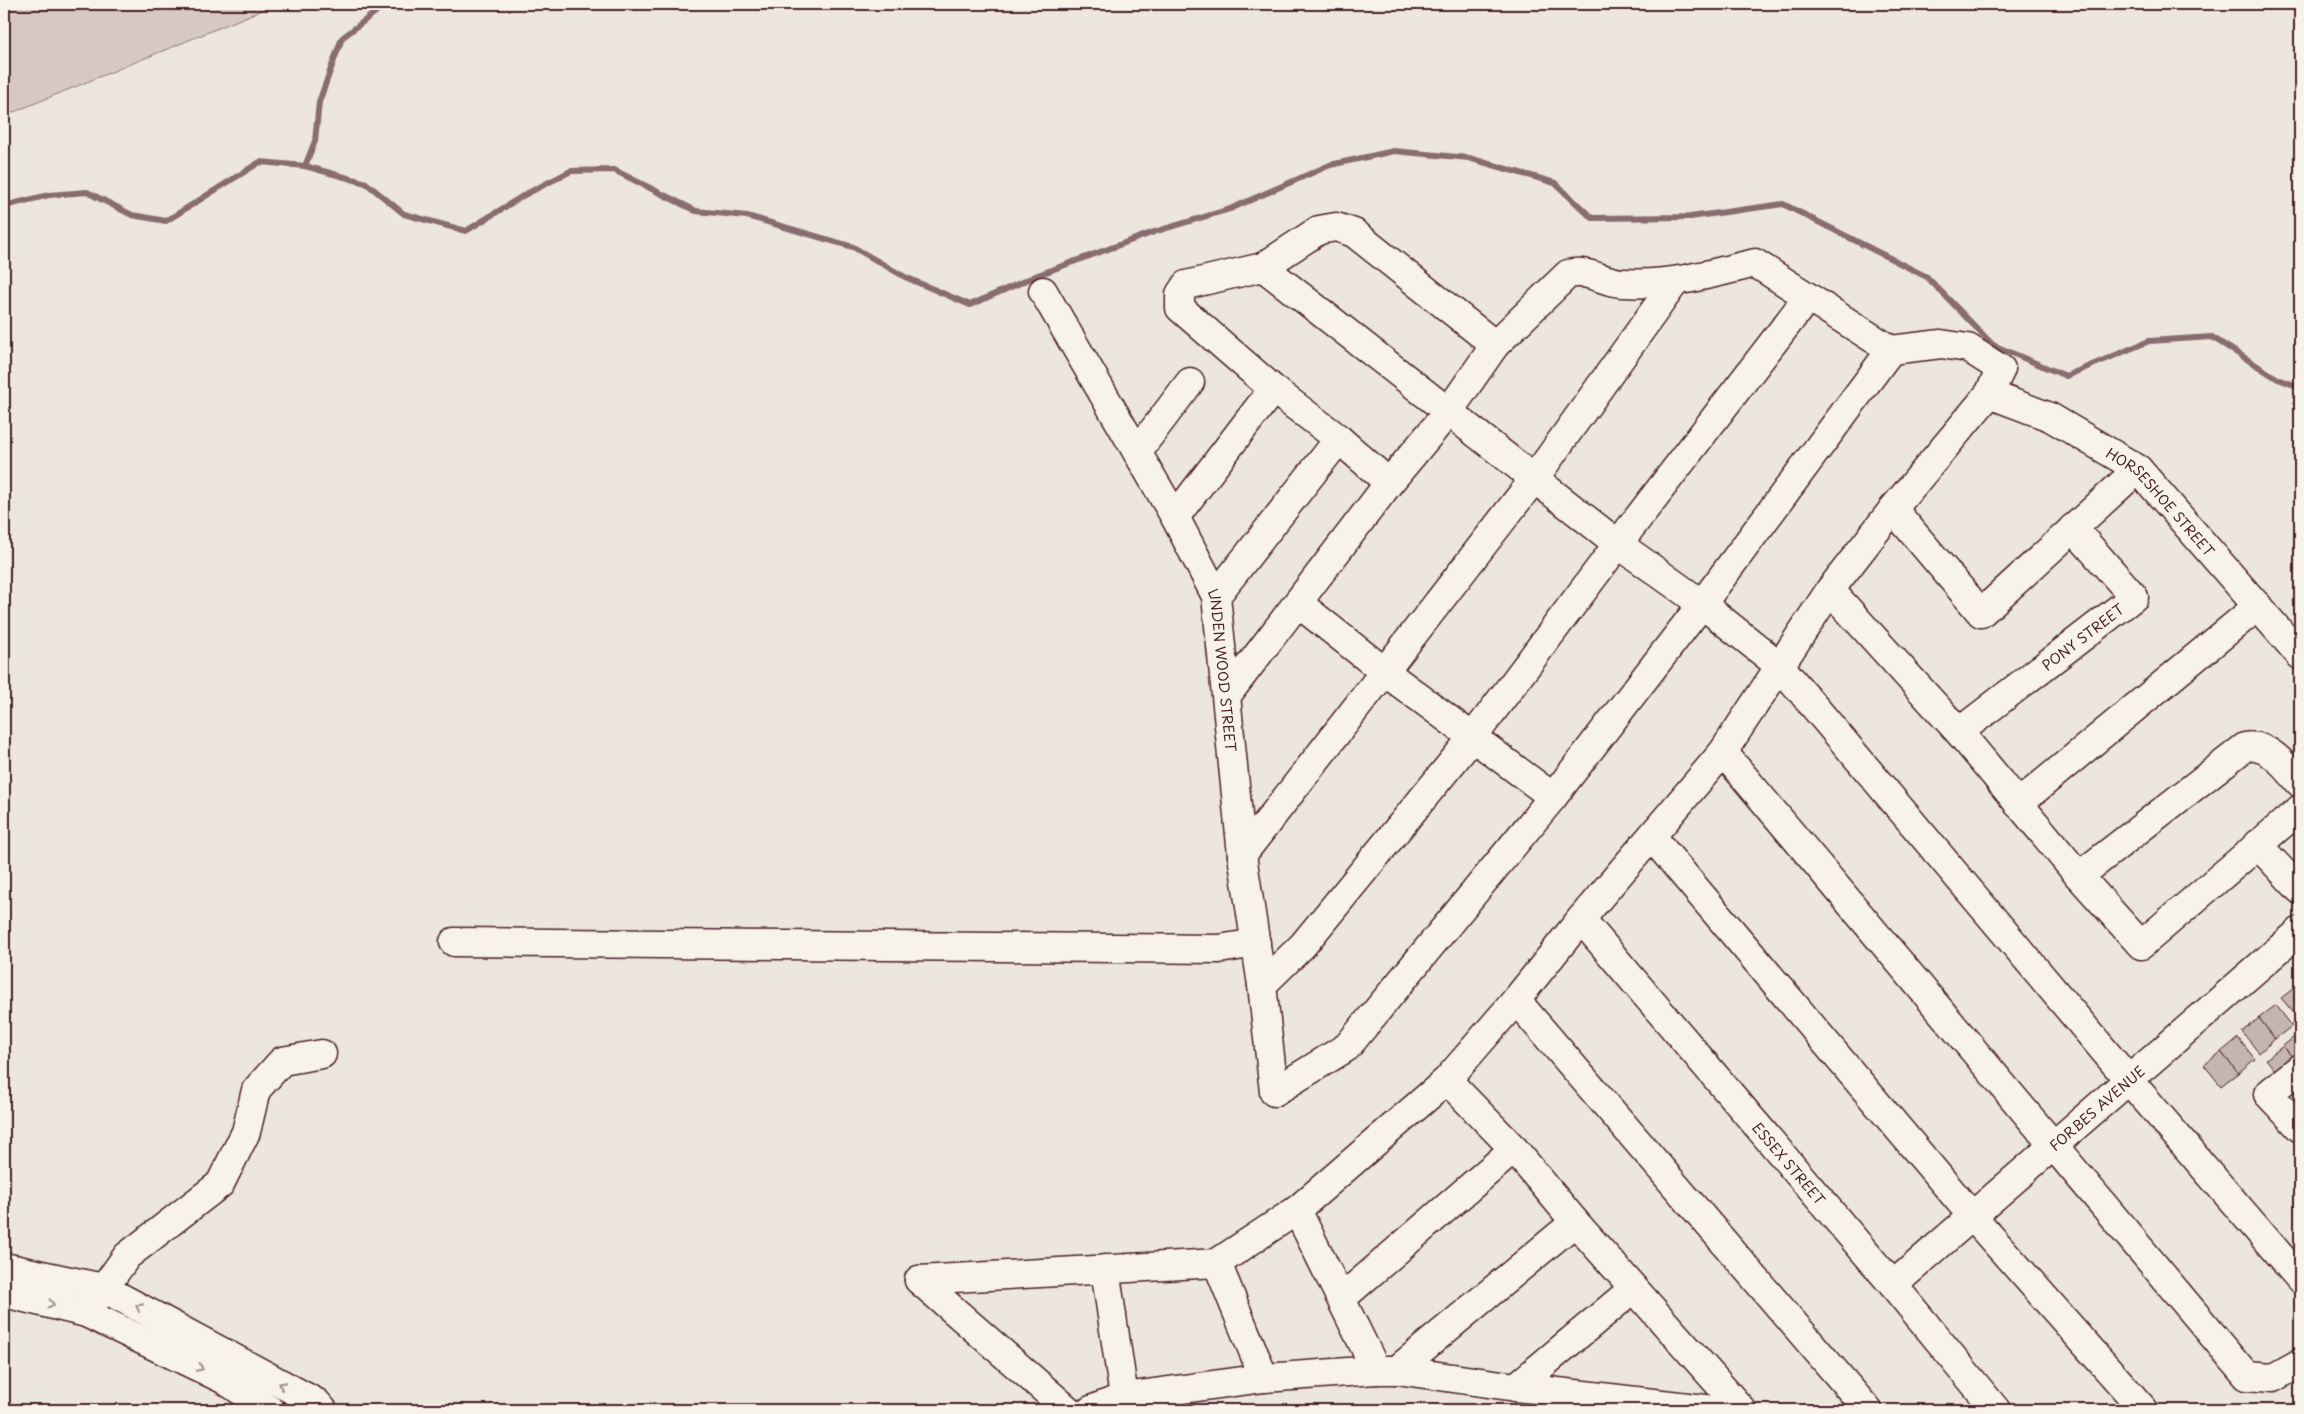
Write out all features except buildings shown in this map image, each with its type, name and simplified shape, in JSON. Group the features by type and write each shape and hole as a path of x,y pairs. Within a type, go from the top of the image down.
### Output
{"street":[{"path":"1390,483 1339,439 1273,389 1180,308 1180,294 1186,285 1263,267 1318,230 1336,227 1354,233 1495,345"},
{"path":"1068,1410 920,1280 1218,1263 1297,1210 1447,1080 1516,1000 1581,919 1723,752 1830,590 1893,509 1989,394 2002,368 1968,348 1941,344 1891,350 1755,263 1675,282 1624,283 1607,281 1582,271 1568,274 1495,345 1449,411 1390,483 1227,695"},
{"path":"1263,267 1449,411 1534,480 1618,544 1702,604 1780,666 2128,1079 2300,1278"},
{"path":"1242,855 1534,480 1675,282"},
{"name":"LINDEN WOOD STREET","path":"1043,291 1175,517 1216,596 1242,855 1262,985 1274,1092 1347,1048 1553,797"},
{"path":"1262,985 1303,945 1473,737 1618,544 1808,297"},
{"path":"1298,603 1385,672 1553,797 1702,604 1891,350"},
{"path":"1137,452 1190,382"},
{"path":"1175,517 1273,389"},
{"name":"HORSESHOE STREET","path":"1989,394 2050,417 2138,469 2300,654"},
{"path":"1216,596 1339,439"},
{"path":"1893,509 1981,613 2138,469"},
{"name":"PONY STREET","path":"1959,732 2134,597 2073,528"},
{"path":"1830,590 1959,732 2079,876 2141,945 2300,809"},
{"path":"2018,804 2258,606"},
{"path":"2079,876 2245,747 2257,747 2269,752 2300,783"},
{"path":"1723,752 2247,1376 2273,1378 2300,1363"},
{"path":"1652,837 1973,1217 2144,1410"},
{"path":"2257,844 2300,890"},
{"name":"ESSEX STREET","path":"1581,919 1893,1285 1996,1410"},
{"name":"FORBES AVENUE","path":"1893,1285 1973,1217 2128,1079 2300,932"},
{"path":"454,942 1219,949 1256,943"},
{"path":"1516,1000 1868,1410"},
{"path":"86,1312 127,1256 220,1184 246,1132 256,1090 282,1061 322,1054"},
{"path":"2300,1068 2268,1094 2300,1128"},
{"path":"1447,1080 1514,1149 1633,1290 1742,1410"},
{"path":"1342,1298 1514,1149"},
{"path":"1297,1210 1342,1298 1387,1370"},
{"path":"1387,1370 1574,1222"},
{"path":"1218,1263 1264,1378"},
{"path":"4,1266 103,1288 316,1403 323,1410"},
{"path":"1105,1269 1124,1397"},
{"path":"1516,1388 1633,1290"},
{"path":"4,1293 86,1312 225,1380 270,1410"},
{"path":"1091,1410 1124,1397 1264,1378 1387,1370 1516,1388 1714,1410"}],"shaded area":[{"path":"4,4 277,4 4,116"}],"waterway":[{"path":"305,166 315,141 319,102 342,38 386,4"},
{"path":"4,206 49,195 87,192 132,215 166,221 260,162 305,166 366,183 404,214 466,231 526,194 571,171 614,170 696,211 747,216 853,247 905,277 970,305 1038,275 1154,232 1230,209 1330,165 1394,151 1469,158 1555,183 1592,218 1690,217 1783,204 1927,277 1993,345 2066,376 2149,341 2212,337 2278,379 2300,387"}]}
